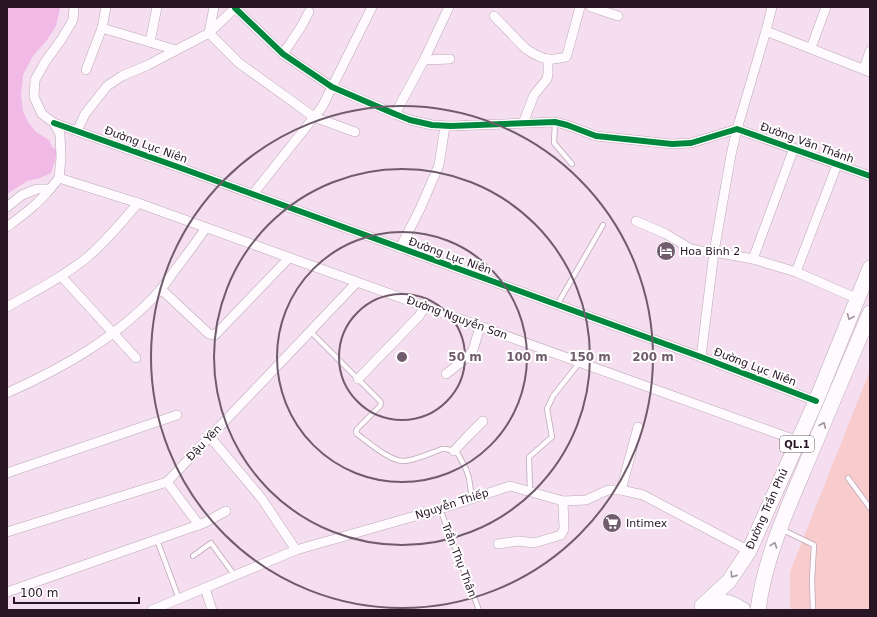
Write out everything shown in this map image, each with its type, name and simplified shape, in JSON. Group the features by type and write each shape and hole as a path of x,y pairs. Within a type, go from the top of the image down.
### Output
{"main road":[{"name":"Đường Trần Phú","path":"700,608 729,580 749,552 816,401 870,268"},
{"name":"Đường Trần Phú","path":"758,610 759,598 770,554 786,511 870,312"},
{"path":"816,401 830,408"},
{"name":"QL.1","path":"700,608 712,602 724,601 735,604 743,610"}],"street":[{"path":"7,227 43,198 59,178 61,158 60,134 54,123 42,114 34,97 35,80 73,20 74,7"},
{"path":"86,70 102,28 106,7"},
{"path":"150,42 157,7"},
{"path":"209,33 214,7"},
{"path":"77,131 85,114 106,86 122,76 148,65 209,33 235,7 283,54 332,87 395,114 422,123 445,126 555,122 596,136 672,144 691,143 737,129"},
{"path":"254,194 322,107 372,7"},
{"path":"395,114 424,60 449,7"},
{"path":"494,16 526,49 548,59 566,57 580,7"},
{"path":"591,7 618,16"},
{"path":"701,357 714,252 731,155 772,7"},
{"path":"811,48 826,7"},
{"path":"283,54 309,12"},
{"path":"102,28 176,50"},
{"path":"766,31 867,70 870,51"},
{"path":"209,33 239,63 314,117 355,132"},
{"path":"424,60 450,59"},
{"path":"523,123 534,94 547,79 548,59"},
{"name":"Đường Lục Niên","path":"54,123 254,194 701,357 816,401"},
{"path":"400,248 420,209 438,165 445,126"},
{"name":"Đường Văn Thánh","path":"737,129 870,176"},
{"path":"753,259 794,148"},
{"path":"796,272 837,165"},
{"name":"Đường Nguyễn Sơn","path":"59,178 138,203 798,441"},
{"path":"7,207 22,195 37,189 50,189"},
{"path":"7,307 61,276 94,251 138,203"},
{"path":"636,221 666,234 691,249 701,252 714,252 753,259 796,272 858,299"},
{"path":"7,393 57,369 86,352 134,316 161,289 206,228"},
{"path":"161,289 209,334 215,335 287,260 291,258"},
{"path":"61,276 136,358"},
{"name":"Đậu Yên","path":"7,532 167,482 358,282"},
{"path":"358,379 419,316 424,308 423,306"},
{"path":"446,374 469,356 480,326"},
{"path":"7,472 177,415"},
{"path":"454,451 483,421"},
{"path":"621,490 638,427"},
{"path":"210,436 262,499 296,550"},
{"path":"167,482 199,525"},
{"name":"Nguyễn Thiếp","path":"152,610 296,550 440,509 510,486 563,501 586,500 608,490 621,490 643,495 749,552"},
{"path":"498,544 519,541 534,543 561,535 564,529 563,501"},
{"path":"7,592 199,525 226,511"},
{"path":"205,588 212,610"}],"lane":[{"path":"555,122 554,143 572,164"},
{"path":"557,305 603,225"},
{"path":"310,332 381,403 380,406 357,429 357,434 388,456 398,460 409,460 442,449 454,451 458,454 468,473 472,499"},
{"path":"530,492 529,457 552,437 547,408 553,396 580,362"},
{"path":"848,478 870,508"},
{"name":"Trần Thụ Thân","path":"440,509 479,610"},
{"path":"780,528 814,545 812,580 813,610"},
{"path":"157,540 179,599"},
{"path":"193,556 211,543 234,576"}],"shaded area":[{"path":"7,7 60,7 60,9 56,26 47,40 33,56 23,75 21,95 23,111 28,122 36,132 49,140 52,147 58,151 51,173 40,178 27,181 7,194"},
{"path":"870,370 870,610 791,610 790,572"}],"cycle path":[{"path":"235,8 283,54 332,87 410,120 432,125 451,126 555,122 596,136 672,144 691,143 737,129 870,176"},
{"path":"54,123 701,357 816,401"}],"place":[{"name":"Hoa Binh 2","path":"666,251"},
{"name":"Intimex","path":"612,523"}]}
